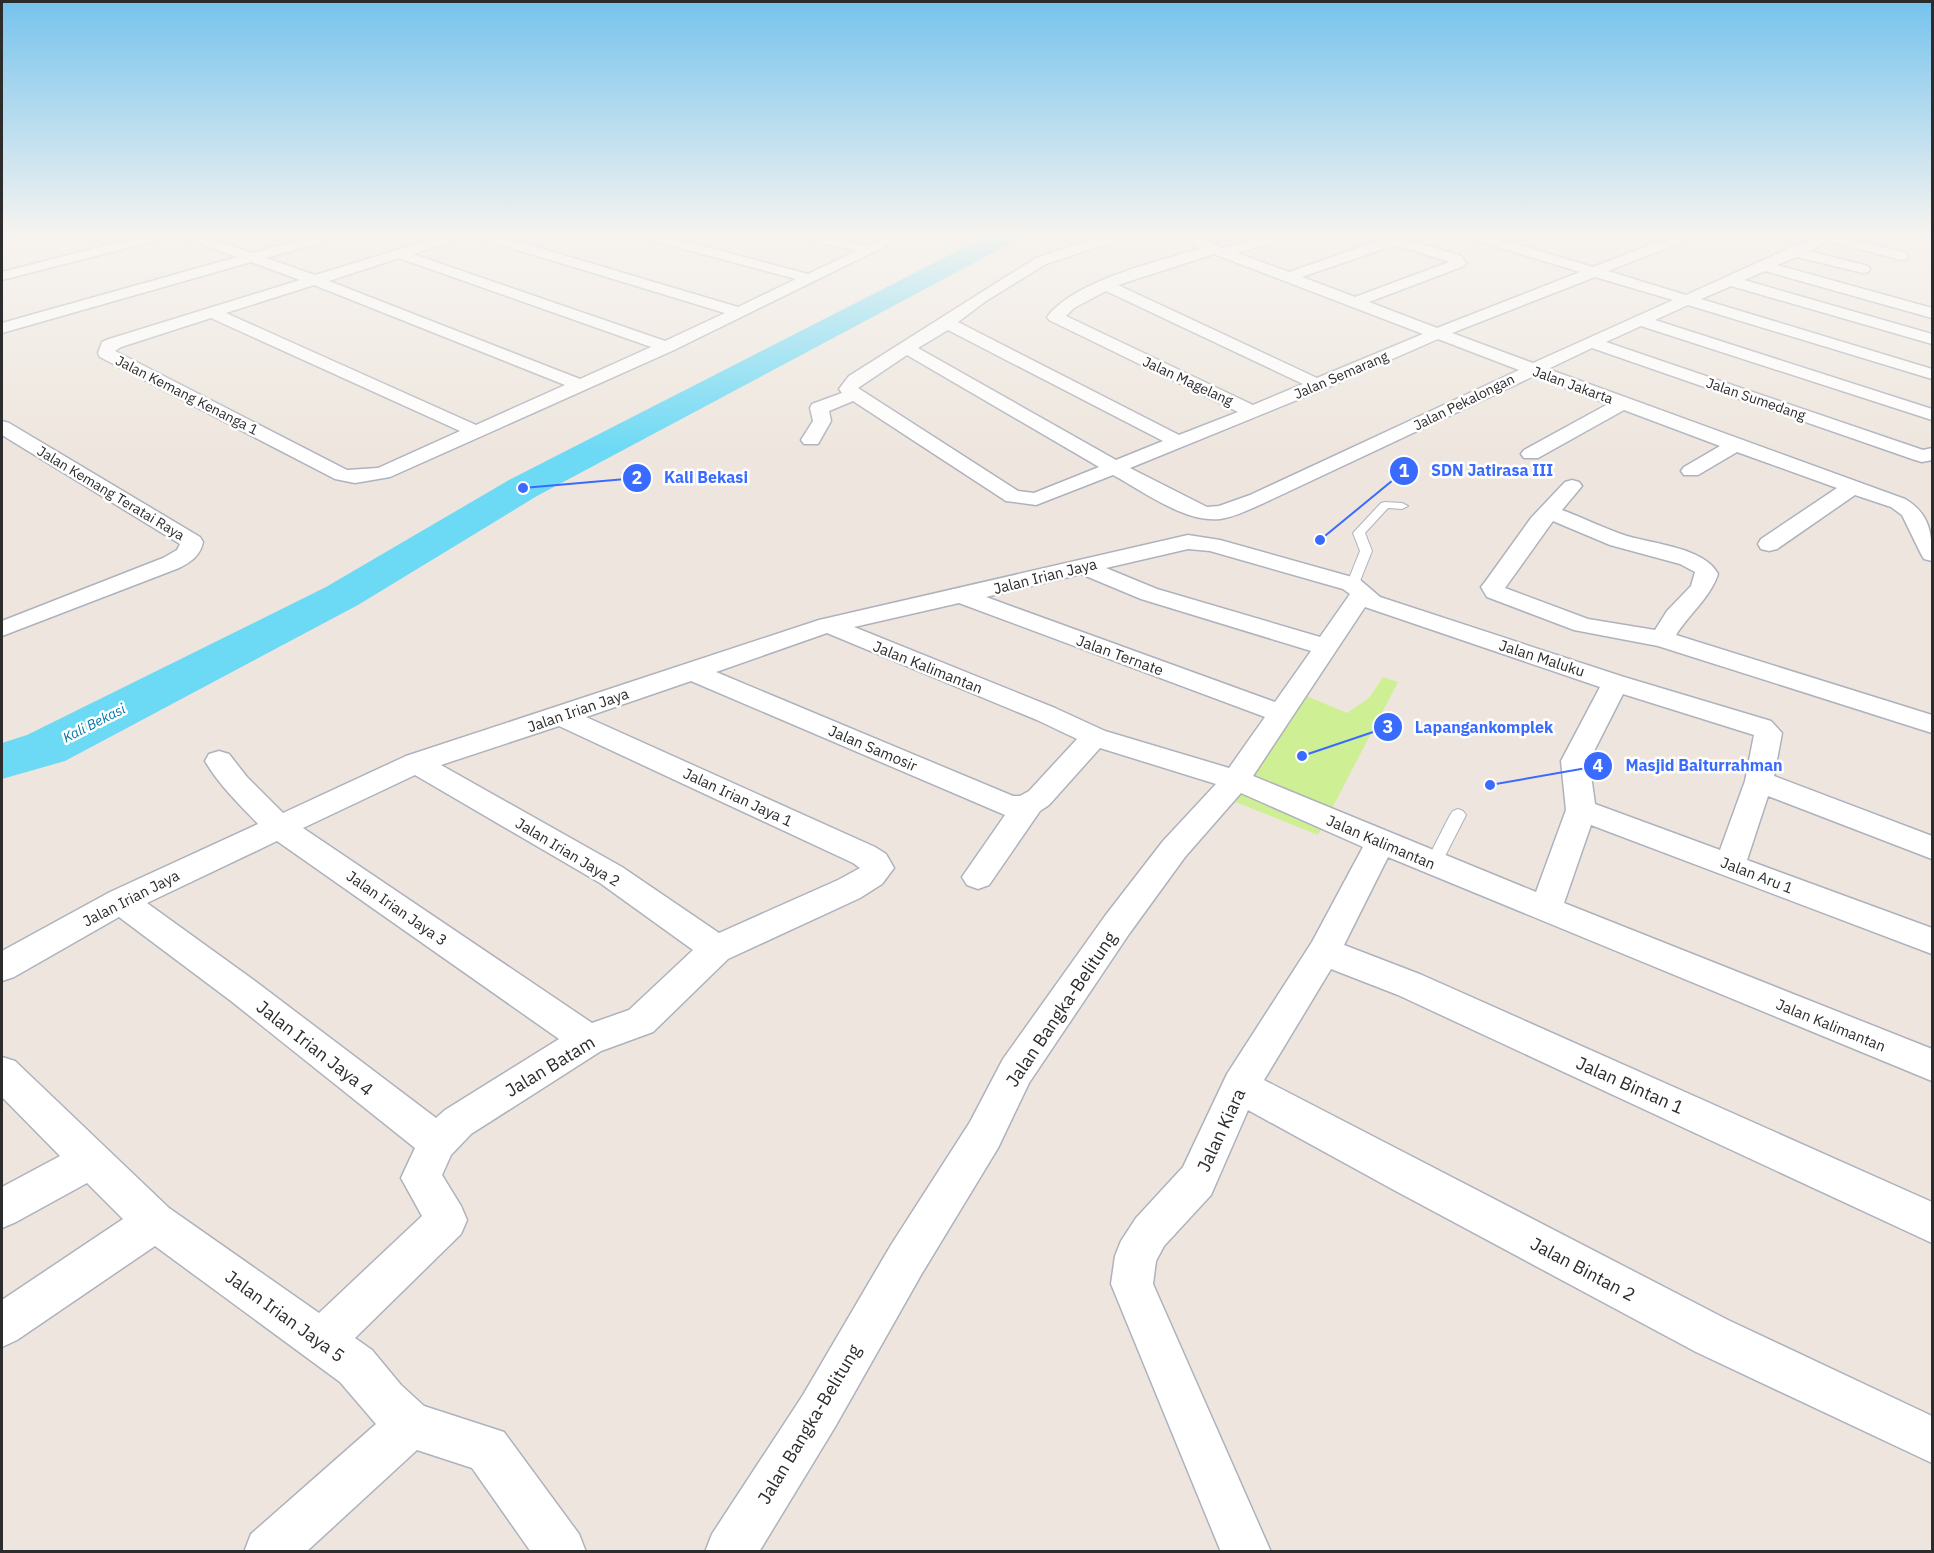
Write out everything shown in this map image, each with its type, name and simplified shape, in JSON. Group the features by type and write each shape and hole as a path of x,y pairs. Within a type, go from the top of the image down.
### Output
{"street":[{"path":"2,318 38,307"},
{"path":"2,328 75,307"},
{"name":"Jalan Kemang Kenanga 1","path":"233,307 115,343 108,346 106,353 342,475 355,477 383,473 476,431"},
{"path":"383,307 580,385"},
{"path":"553,307 666,347"},
{"path":"724,307 739,312"},
{"path":"213,314 476,431 666,347 748,307"},
{"path":"811,440 822,421 819,408 854,394 848,389 855,380 968,307"},
{"name":"Jalan Magelang","path":"1065,307 1057,314 1056,319 1253,412"},
{"path":"1154,307 1318,385"},
{"name":"Jalan Jakarta","path":"1370,307 1624,404 1898,503 1912,512 1932,554"},
{"name":"Jalan Semarang","path":"854,394 1013,496 1028,499 1043,497 1504,307"},
{"name":"Jalan Pekalongan","path":"1115,468 1192,509 1214,513 1236,507 1444,413 1531,369 1671,307"},
{"path":"1716,307 1932,374"},
{"path":"1822,307 1932,339"},
{"path":"1912,307 1932,313"},
{"path":"1642,321 1932,415"},
{"path":"947,323 1179,442"},
{"name":"Jalan Sumedang","path":"1591,342 1927,455"},
{"path":"906,348 1115,468"},
{"path":"1531,454 1624,404"},
{"name":"Jalan Kemang Teratai Raya","path":"2,629 171,563 186,554 192,542 6,434"},
{"path":"1691,471 1736,445"},
{"path":"1572,486 1524,544 1493,587 1494,591 1583,625 1662,639 1932,724"},
{"path":"1769,544 1853,487"},
{"path":"1550,512 1618,540 1688,559 1704,568 1707,574 1702,588 1676,616 1662,639"},
{"name":"Jalan Maluku","path":"1188,542 1212,545 1351,584 1372,602 1761,727 1768,733 1759,781 1730,865"},
{"name":"Jalan Irian Jaya","path":"2,967 121,901 416,763 828,625 1188,542"},
{"path":"1083,567 1149,594 1325,647"},
{"name":"Jalan Bangka-Belitung","path":"730,1551 819,1411 906,1260 984,1135 1016,1071 1131,906 1174,849 1236,780 1363,592"},
{"name":"Jalan Ternate","path":"961,596 1280,712"},
{"name":"Jalan Kalimantan","path":"828,625 1095,736 1236,780 1380,843 1932,1065"},
{"name":"Jalan Samosir","path":"691,671 1009,806 1019,808 1028,806"},
{"path":"1546,909 1581,810 1575,761 1616,682"},
{"name":"Jalan Irian Jaya 1","path":"561,716 875,862 878,868 871,876 849,889"},
{"path":"978,877 1028,806 1051,786 1095,736"},
{"name":"Jalan Irian Jaya 3","path":"219,761 237,784 279,827 588,1040"},
{"name":"Jalan Irian Jaya 2","path":"416,763 611,876 716,949"},
{"path":"1759,781 1932,848"},
{"name":"Jalan Aru 1","path":"1581,810 1932,941"},
{"name":"Jalan Kiara","path":"1246,1551 1132,1284 1136,1256 1150,1232 1197,1180 1240,1086 1324,952 1380,843"},
{"name":"Jalan Batam","path":"437,1142 458,1122 588,1040 641,1022 716,949 849,889"},
{"name":"Jalan Irian Jaya 4","path":"121,901 243,991 437,1142"},
{"name":"Jalan Bintan 1","path":"1324,952 1410,985 1932,1223"},
{"name":"Jalan Irian Jaya 5","path":"2,1073 155,1222 356,1366 385,1401 410,1425 487,1449 561,1551"},
{"name":"Jalan Bintan 2","path":"1240,1086 1406,1176 1712,1336 1932,1440"},
{"path":"320,1342 447,1220 421,1178 437,1142"},
{"path":"2,1208 90,1160"},
{"path":"2,1325 155,1222"},
{"path":"269,1551 410,1425"}],"lane":[{"path":"1363,592 1354,581 1366,551 1359,533 1385,505 1402,506"},
{"path":"1433,864 1458,815"}],"green space":[{"path":"1383,677 1398,682 1318,835 1218,795 1290,689 1347,713 1369,698"}],"waterway":[{"name":"Kali Bekasi","path":"2,761 46,748 342,596 523,488 869,307"}],"place":[{"name":"Kali Bekasi","path":"523,488"},
{"name":"SDN Jatirasa III","path":"1320,540"},
{"name":"Lapangankomplek","path":"1302,756"},
{"name":"Masjid Baiturrahman","path":"1490,785"}]}
